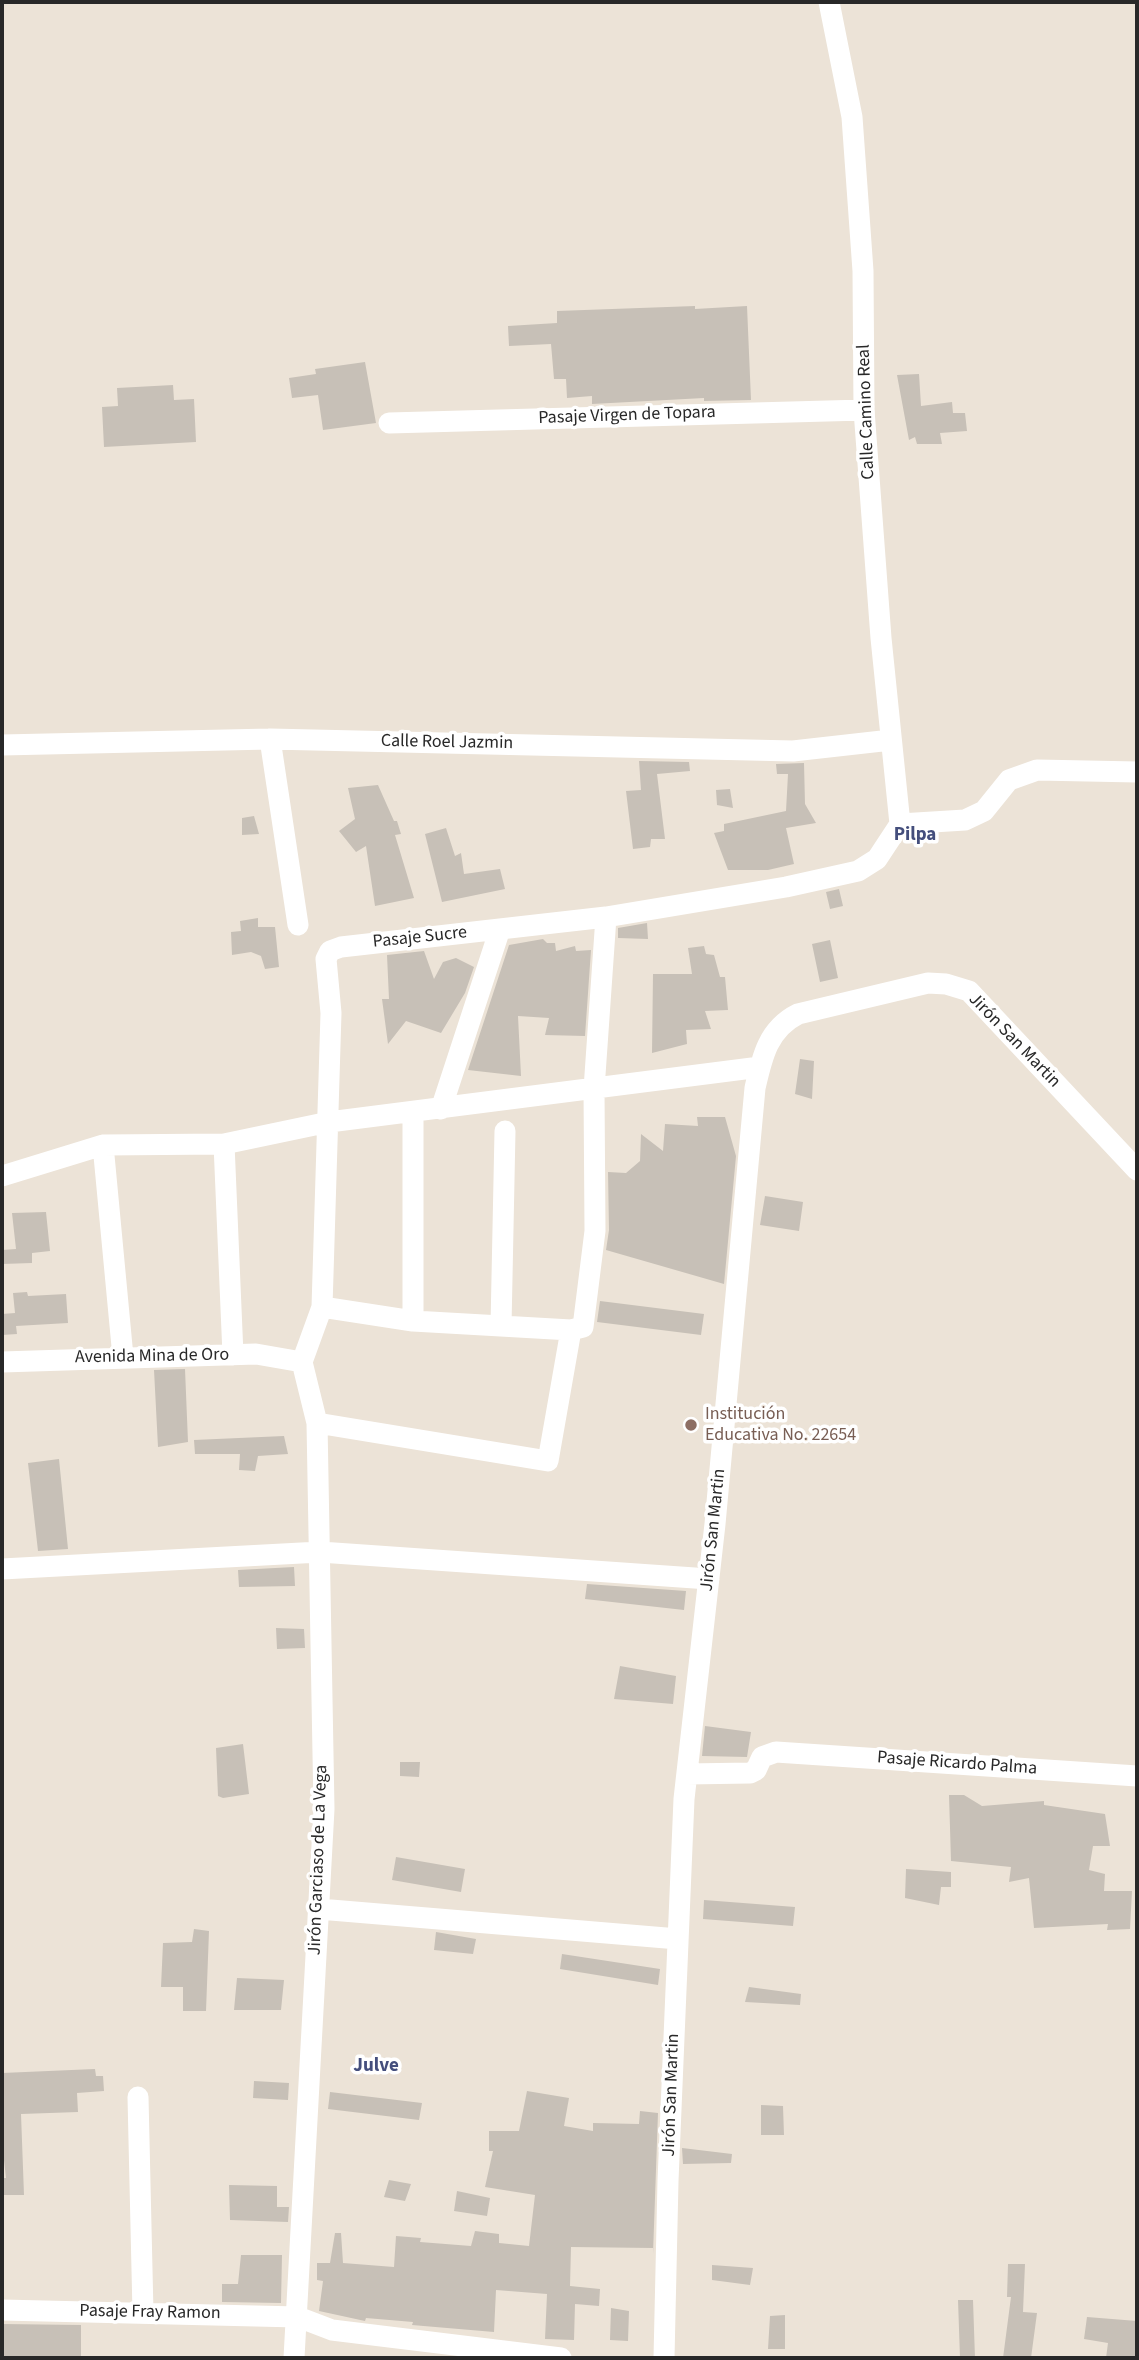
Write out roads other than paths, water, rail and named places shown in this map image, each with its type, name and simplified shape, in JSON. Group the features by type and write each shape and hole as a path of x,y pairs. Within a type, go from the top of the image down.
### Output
{"street":[{"name":"Calle Camino Real","path":"829,2 852,117 863,271 864,410 900,824"},
{"name":"Pasaje Virgen de Topara","path":"389,423 864,410"},
{"name":"Calle Roel Jazmin","path":"2,745 270,739 793,751 891,740"},
{"path":"270,739 298,925"},
{"path":"900,824 965,820 984,811 1009,780 1037,770 1137,772"},
{"name":"Pasaje Sucre","path":"302,1362 322,1307 331,1013 326,959 330,951 341,947 606,917 786,887 858,871 877,859 900,824"},
{"path":"322,1307 413,1321 571,1330 583,1327 595,1231 594,1089 606,917"},
{"path":"441,1108 500,929"},
{"name":"Jirón San Martin","path":"664,2358 678,1939 687,1774 709,1579 755,1088 768,1042 783,1022 798,1014 928,983 946,984 969,991 1137,1170"},
{"path":"2,1176 103,1145 224,1144 329,1122 760,1067"},
{"path":"413,1112 413,1321"},
{"path":"501,1326 505,1131"},
{"path":"224,1144 233,1355"},
{"path":"103,1145 123,1357"},
{"path":"317,1423 548,1461 571,1330"},
{"name":"Avenida Mina de Oro","path":"2,1362 233,1355 285,1357 302,1362"},
{"name":"Jirón Garciaso de La Vega","path":"294,2358 324,1809 317,1423 302,1362"},
{"path":"2,1569 320,1552 709,1579"},
{"name":"Pasaje Ricardo Palma","path":"687,1774 750,1773 756,1770 766,1754 776,1752 1137,1776"},
{"path":"318,1909 678,1939"},
{"path":"138,2097 143,2313"},
{"name":"Pasaje Fray Ramon","path":"2,2310 298,2317 332,2330 561,2358"}],"place":[{"name":"Institución Educativa No. 22654","path":"691,1425"}],"district":[{"name":"Pilpa","path":"915,836"},
{"name":"Julve","path":"376,2067"}]}
